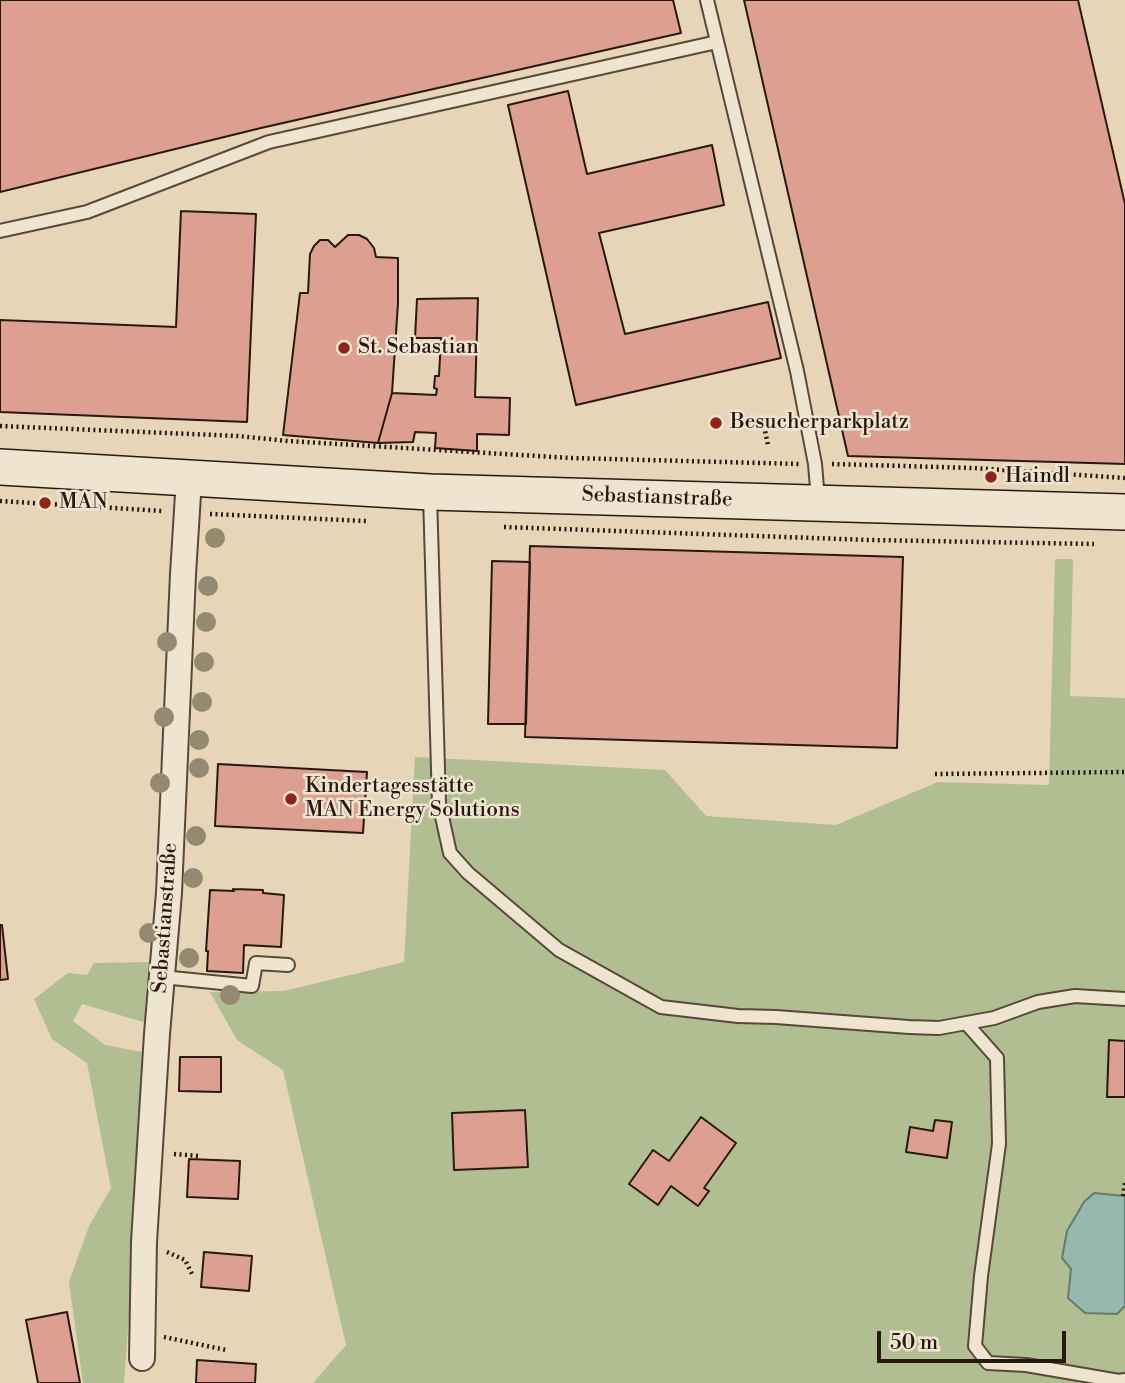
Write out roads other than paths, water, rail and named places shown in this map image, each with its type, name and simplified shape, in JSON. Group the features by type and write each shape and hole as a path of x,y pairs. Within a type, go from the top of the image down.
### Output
{"main road":[{"name":"Sebastianstraße","path":"0,467 430,492 1125,512"}],"street":[{"name":"Sebastianstraße","path":"142,1358 146,1204 170,881 189,479"}],"lane":[{"path":"707,0 797,371 815,464 818,503"},
{"path":"0,231 87,212 269,142 717,42"},
{"path":"430,492 439,803 450,853 468,873 559,950 661,1007 738,1016 939,1028 994,1018 1038,1002 1075,996 1125,999"},
{"path":"162,977 252,986 256,963 288,965"},
{"path":"966,1023 997,1059 999,1144 981,1276 975,1346 988,1363 1125,1380"}],"water":[{"path":"1094,1193 1125,1196 1125,1306 1117,1314 1085,1313 1068,1298 1071,1269 1062,1258 1067,1231 1084,1202"}],"place":[{"name":"St. Sebastian","path":"344,348"},
{"name":"Besucherparkplatz","path":"716,423"},
{"name":"Haindl","path":"991,477"},
{"name":"MAN","path":"45,503"},
{"name":"Kindertagesstätte MAN Energy Solutions","path":"291,799"}]}
